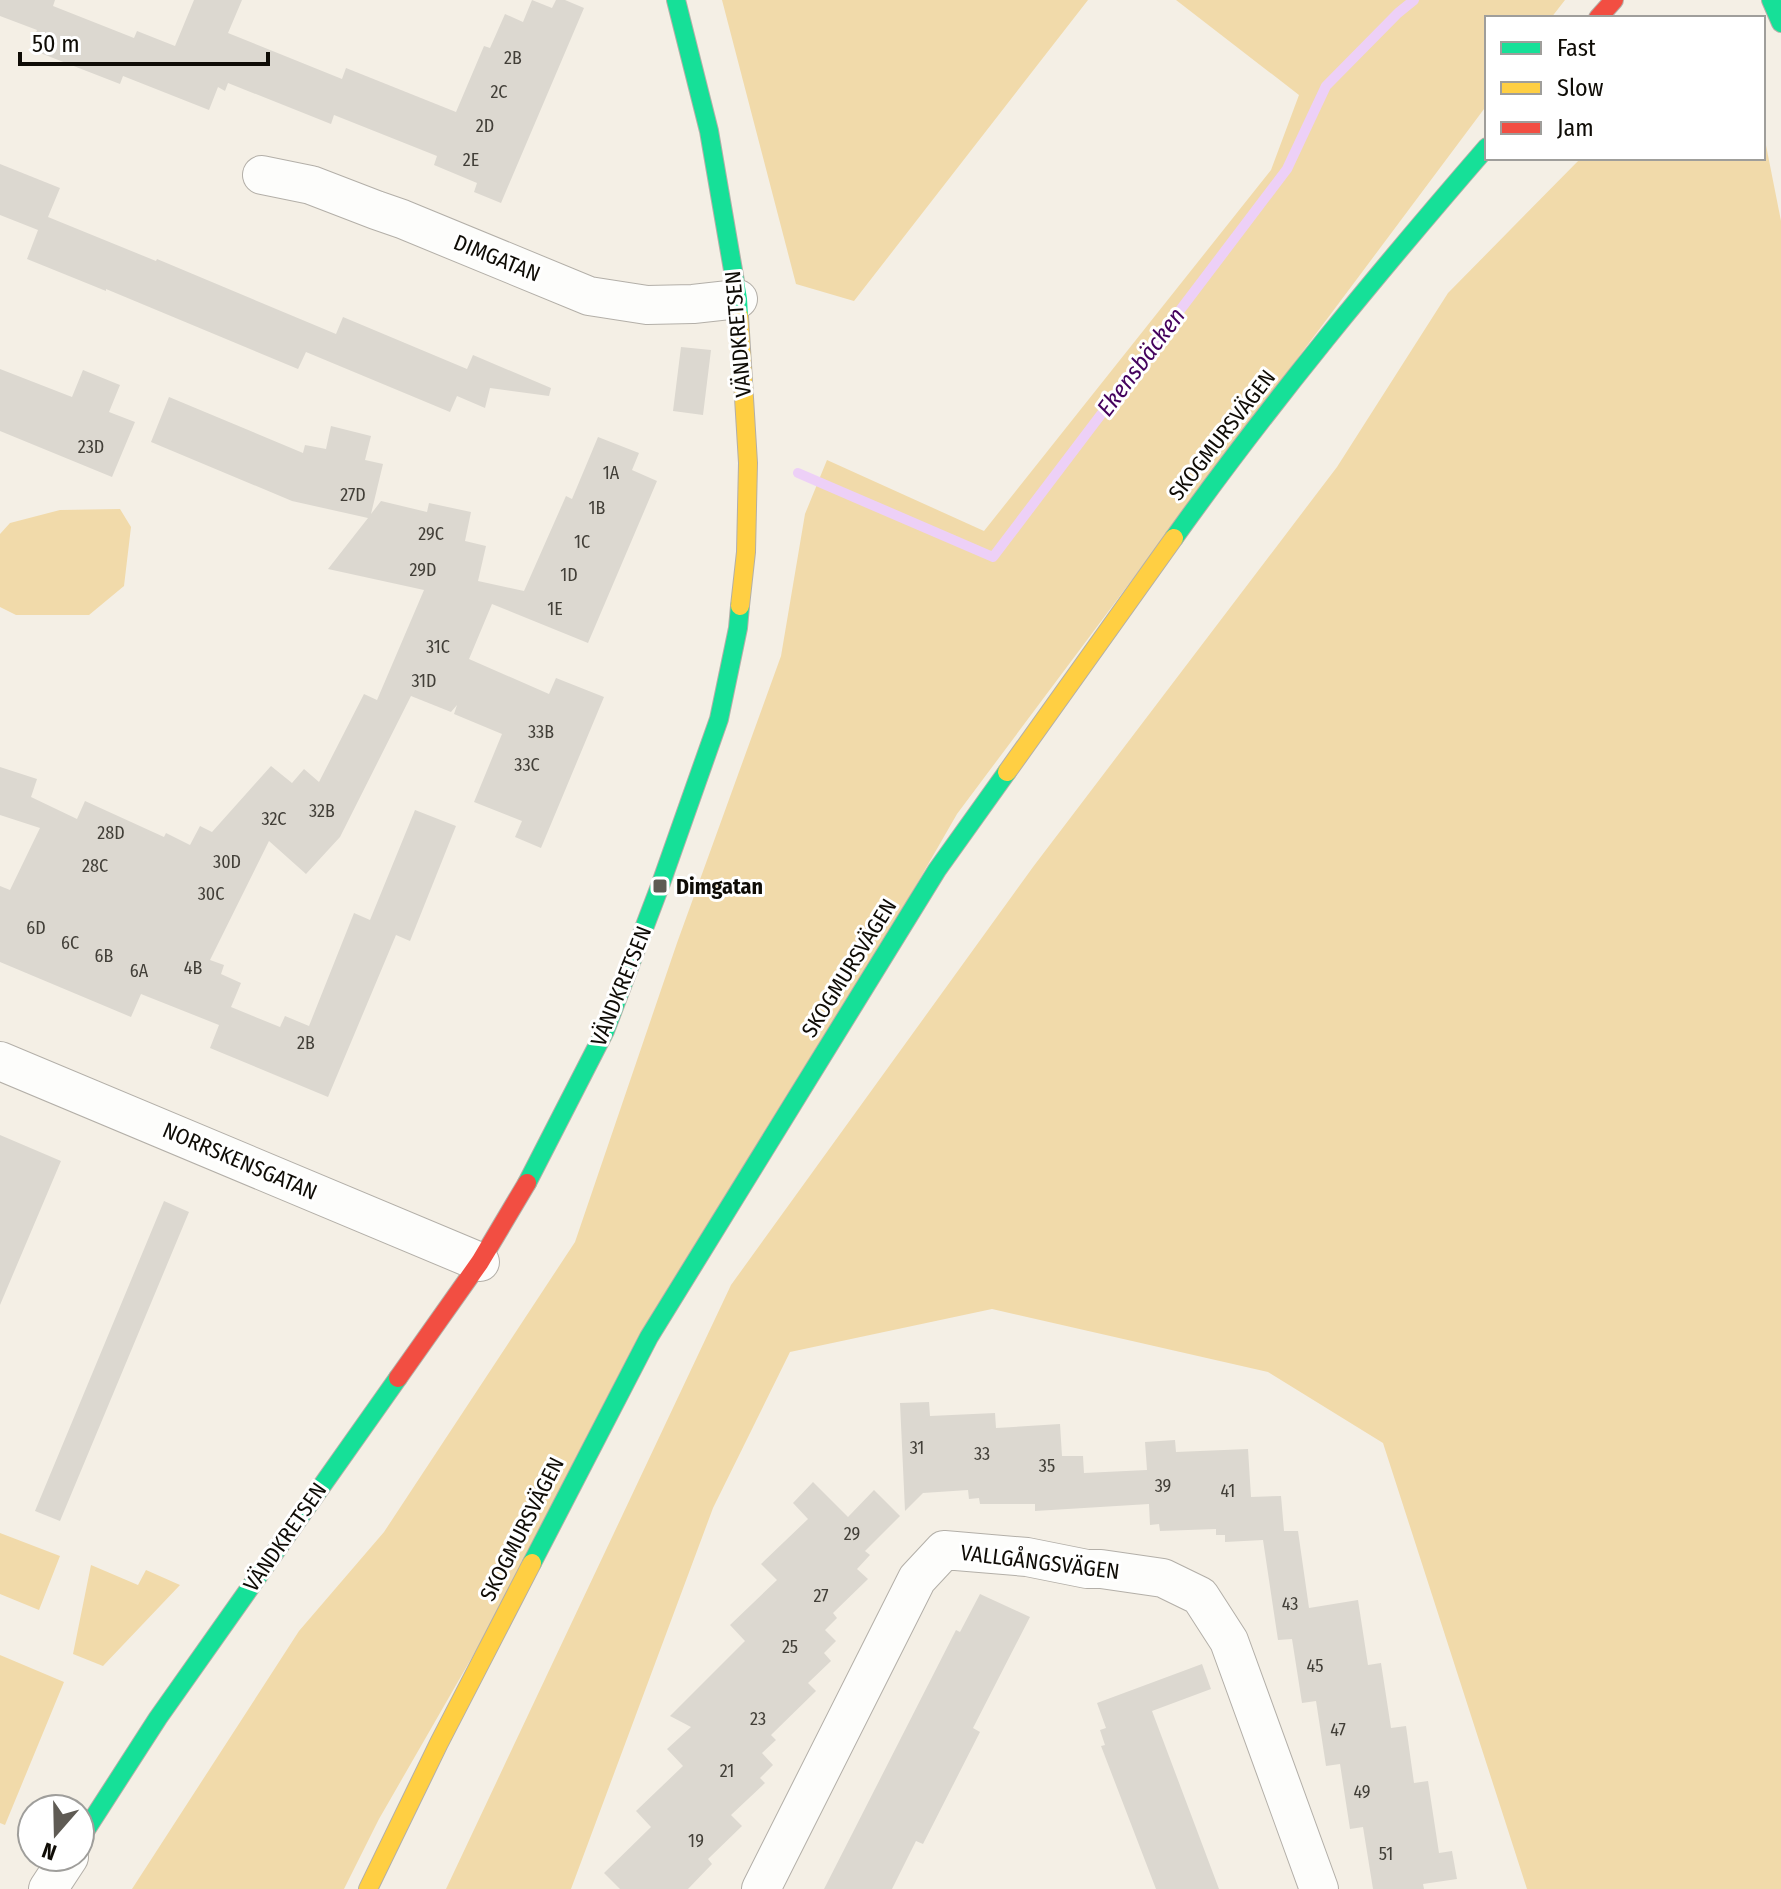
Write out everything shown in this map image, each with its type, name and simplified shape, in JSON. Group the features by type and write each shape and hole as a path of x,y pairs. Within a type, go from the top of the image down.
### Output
{"street":[{"name":"VÄNDKRETSEN","path":"96,1814 158,1718 480,1262 538,1165 605,1031 719,719 738,628 746,552 748,463 738,299 709,131 676,0"},
{"path":"1600,16 1614,0"},
{"path":"1771,0 1781,23"},
{"name":"SKOGMURSVÄGEN","path":"368,1889 439,1743 649,1337 937,870 1208,491 1391,258 1485,149"},
{"name":"DIMGATAN","path":"262,175 311,185 589,296 647,305 738,299"},
{"name":"NORRSKENSGATAN","path":"0,1061 480,1262"},
{"name":"VALLGÅNGSVÄGEN","path":"761,1889 917,1579 944,1550 1027,1557 1087,1569 1163,1578 1200,1596 1229,1641 1319,1889"}],"shaded area":[{"path":"722,0 1088,0 854,301 796,284"},
{"path":"1176,0 1565,0 1553,16 1485,16 1485,108 957,814 379,1819 344,1889 132,1889 299,1631 384,1532 575,1242 677,943 781,656 805,514 827,460 984,531 1271,170 1299,95"},
{"path":"1765,140 1781,221 1781,1889 1527,1889 1383,1443 1268,1372 992,1309 790,1352 713,1508 571,1889 446,1889 731,1285 1033,867 1337,467 1448,293 1579,160 1765,160"},
{"path":"120,509 131,527 124,586 89,615 16,615 0,607 0,534 10,523 60,510"},
{"path":"0,1533 60,1556 39,1610 0,1594"},
{"path":"91,1565 138,1585 146,1570 180,1585 103,1666 73,1654"},
{"path":"0,1655 64,1682 5,1825 0,1823"}],"building":[{"path":"0,0 55,0 53,6 134,38 137,31 175,46 194,0 242,0 228,33 342,79 346,68 456,112 484,46 490,48 505,14 523,22 532,0 552,8 556,0 565,0 584,8 501,203 474,192 477,183 434,165 437,156 334,115 331,124 228,83 225,91 218,87 209,110 123,76 120,84 30,49 37,30 0,16"},
{"path":"0,164 60,188 48,217 336,334 343,317 467,369 473,355 551,388 549,396 490,388 485,408 457,396 450,412 306,352 298,369 27,259 38,230 0,215"},
{"path":"681,347 711,350 703,415 673,411"},
{"path":"0,369 72,397 83,370 120,385 109,412 135,422 112,477 0,431"},
{"path":"169,397 303,453 305,445 326,449 331,426 371,436 365,460 383,464 371,514 381,501 427,512 429,503 471,512 465,541 486,546 478,581 524,591 566,496 572,499 598,437 639,453 632,470 657,481 588,643 492,604 469,659 549,694 556,678 604,697 541,848 515,837 522,821 474,802 502,734 454,714 457,705 451,712 411,696 340,837 306,874 269,841 210,960 224,965 221,974 241,983 231,1007 280,1027 285,1016 309,1026 354,913 370,920 415,810 456,826 410,941 396,935 328,1097 210,1048 219,1025 141,994 131,1017 0,962 0,886 10,890 40,828 0,815 0,767 37,779 31,797 77,819 85,801 164,837 166,833 190,845 200,826 212,832 271,766 292,783 304,769 319,782 364,694 377,700 424,590 328,569 368,518 292,501 151,442"},
{"path":"0,1135 61,1161 0,1305"},
{"path":"164,1201 189,1212 60,1521 35,1511"},
{"path":"929,1402 930,1416 995,1413 996,1428 1060,1424 1062,1456 1083,1456 1084,1473 1147,1470 1145,1442 1175,1440 1176,1452 1248,1449 1251,1497 1281,1496 1284,1531 1298,1531 1309,1608 1358,1600 1368,1665 1381,1663 1391,1728 1406,1726 1414,1783 1428,1781 1439,1853 1452,1851 1457,1879 1423,1884 1424,1889 1373,1889 1363,1827 1350,1829 1340,1764 1326,1766 1316,1701 1302,1703 1292,1639 1278,1640 1263,1540 1225,1542 1225,1535 1216,1535 1216,1529 1160,1531 1159,1524 1150,1525 1149,1504 1035,1511 1035,1504 980,1504 979,1498 969,1499 968,1490 923,1493 905,1511 900,1403"},
{"path":"813,1482 848,1517 874,1490 900,1516 865,1551 870,1555 857,1569 868,1579 833,1613 837,1618 825,1630 836,1641 824,1653 831,1661 808,1683 816,1691 771,1735 776,1740 762,1753 773,1765 760,1778 765,1783 731,1815 742,1826 708,1859 712,1864 688,1889 620,1889 604,1873 651,1827 636,1811 683,1766 667,1749 691,1727 670,1716 745,1641 730,1625 777,1580 761,1564 808,1519 793,1503"},
{"path":"980,1594 1030,1617 973,1728 980,1732 923,1844 916,1841 892,1889 824,1889 956,1630 960,1632"},
{"path":"1202,1664 1211,1689 1152,1711 1219,1889 1156,1889 1101,1746 1105,1745 1100,1730 1106,1728 1097,1703"}],"waterway":[{"name":"Ekensbäcken","path":"798,473 993,557 1287,169 1326,86 1414,0"}],"traffic: fast":[{"path":"676,0 709,131 739,316"},
{"path":"1771,0 1781,23"},
{"path":"1174,538 1248,437 1326,339 1485,149"},
{"path":"527,1183 605,1031 660,886 719,719 740,606"},
{"path":"532,1563 649,1337 937,870 1007,772"},
{"path":"96,1814 158,1718 398,1378"}],"traffic: slow":[{"path":"739,316 748,463 746,552 740,606"},
{"path":"1007,772 1174,538"},
{"path":"368,1889 532,1563"}],"traffic: jam":[{"path":"1600,16 1614,0"},
{"path":"398,1378 480,1262 527,1183"}],"place":[{"name":"Dimgatan","path":"660,886"}]}
